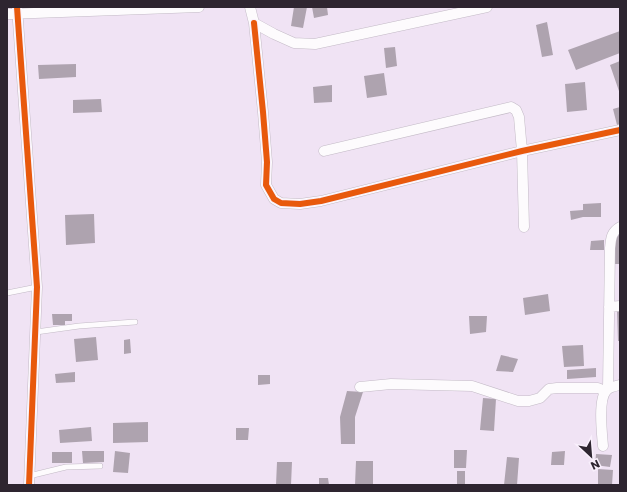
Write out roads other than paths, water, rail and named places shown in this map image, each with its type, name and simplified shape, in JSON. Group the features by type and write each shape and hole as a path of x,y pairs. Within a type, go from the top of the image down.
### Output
{"street":[{"path":"29,480 37,287 14,12 199,7"},
{"path":"250,7 254,23 263,112 266,185 274,199 281,203 300,204 321,201 522,151 620,130"},
{"path":"254,23 294,43 315,44 487,7"},
{"path":"324,151 511,107 516,110 519,117 522,151 524,227"},
{"path":"603,446 602,404 607,390 611,237 614,231 620,227"},
{"path":"610,307 620,306"},
{"path":"360,387 391,384 472,386 518,401 529,401 540,398 549,389 598,388 607,390 620,385"}],"lane":[{"path":"7,293 37,287"},
{"path":"36,332 79,326 135,322"},
{"path":"29,480 66,467 100,466"}]}
